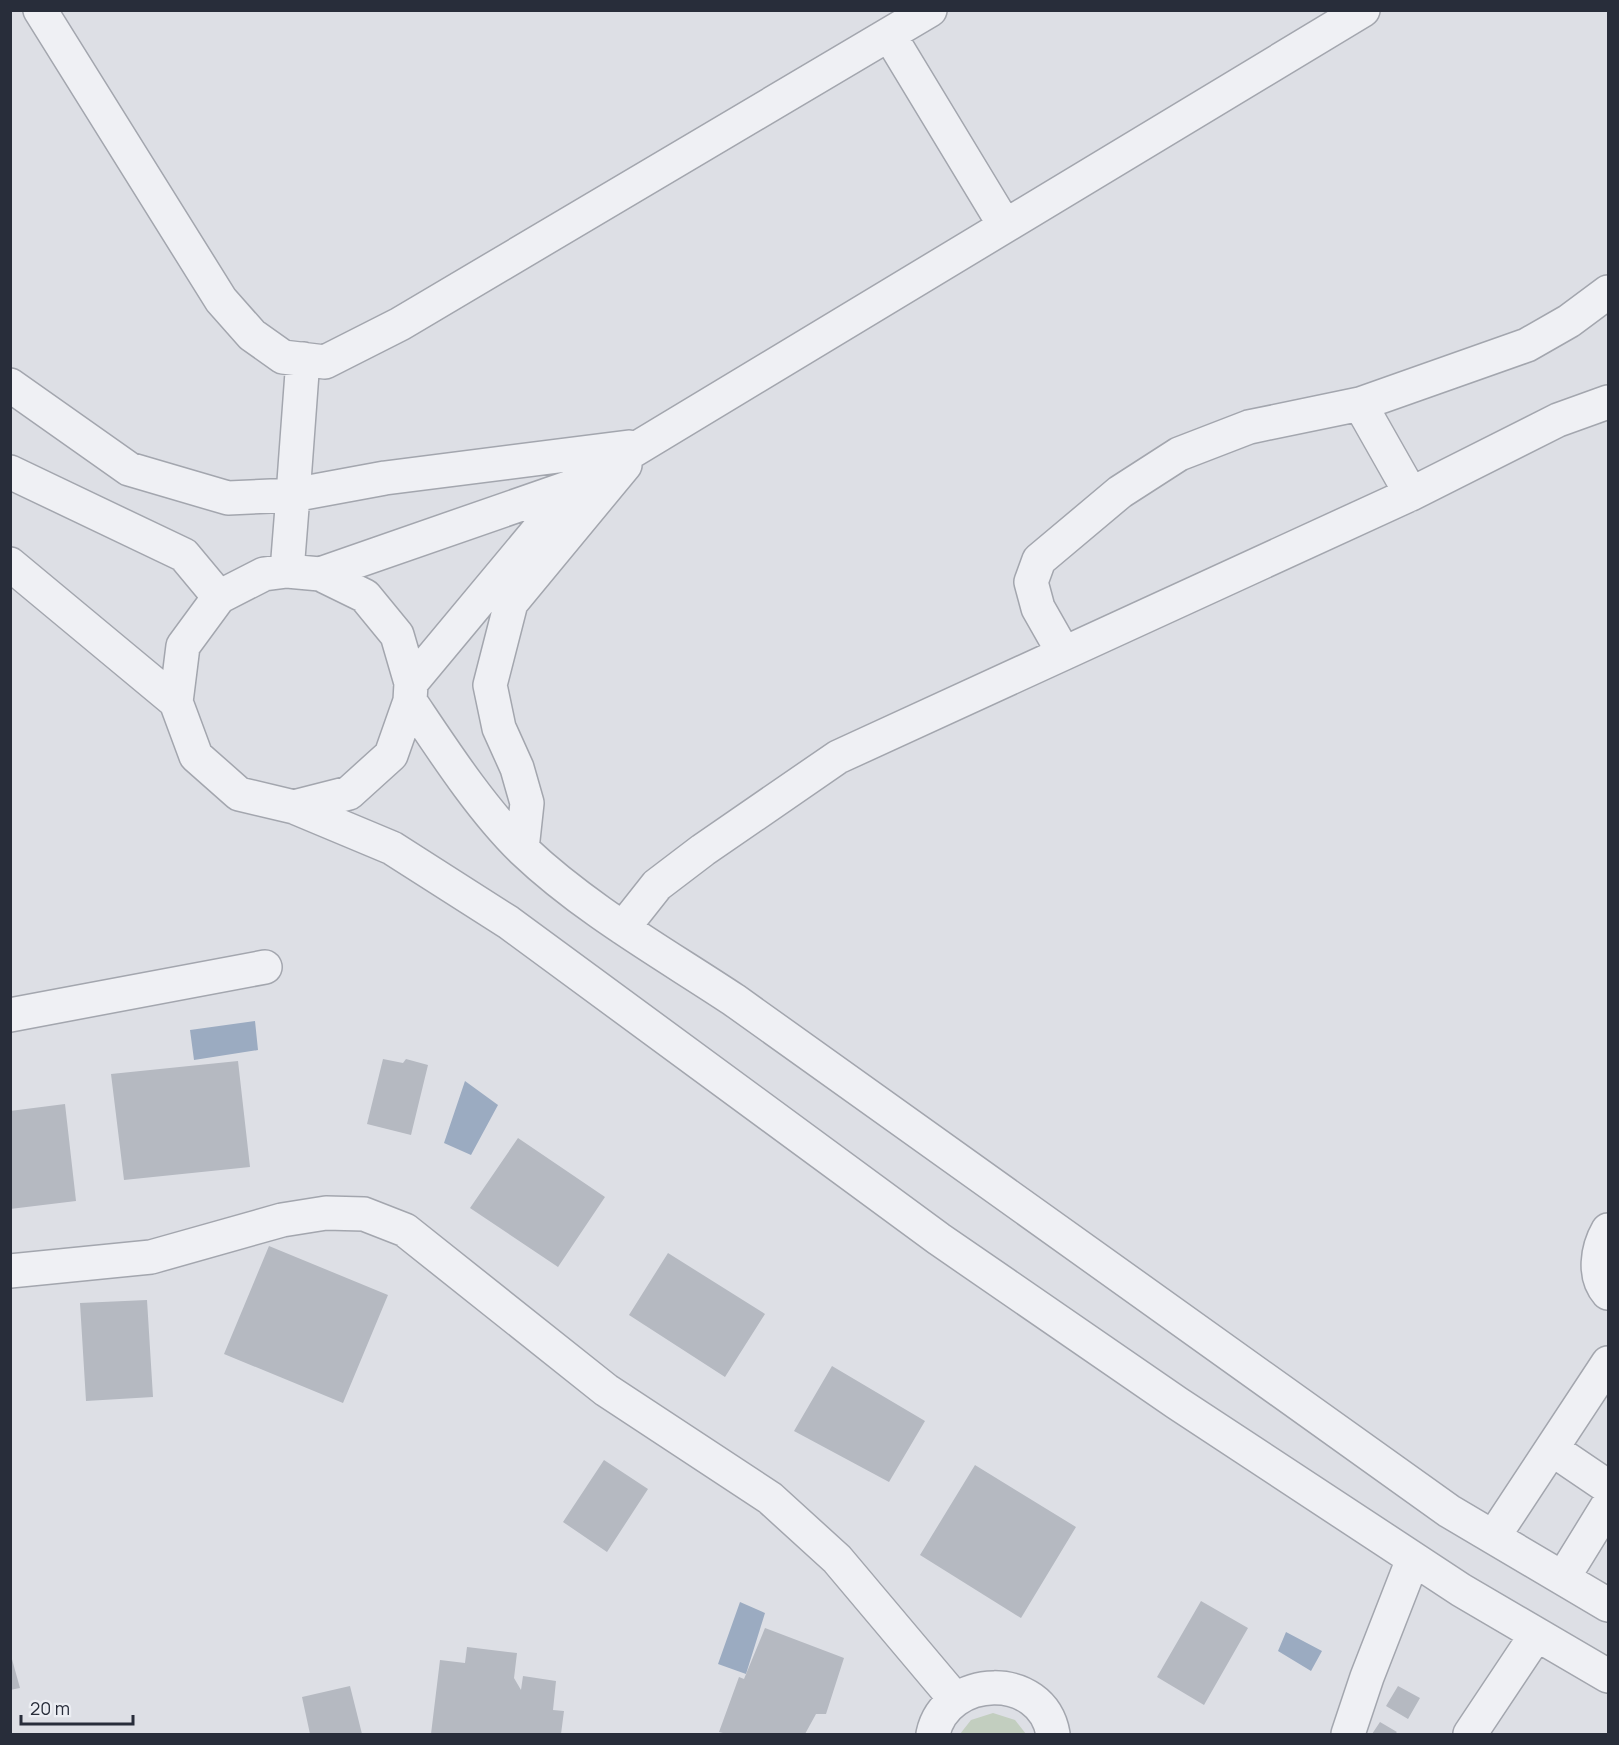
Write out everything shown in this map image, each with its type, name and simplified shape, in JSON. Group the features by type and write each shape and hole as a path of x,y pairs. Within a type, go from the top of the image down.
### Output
{"street":[{"path":"40,10 221,300 252,335 283,357 325,362 400,324 890,36 930,10"},
{"path":"320,574 576,485 1363,10"},
{"path":"890,36 1005,226"},
{"path":"1063,652 1038,608 1031,582 1039,560 1120,492 1179,454 1248,427 1360,404 1527,345 1569,321 1608,292"},
{"path":"287,571 303,359"},
{"path":"10,385 129,469 228,498 293,495 385,478 640,446"},
{"path":"623,928 657,885 703,850 838,757 1411,494 1558,420 1608,402"},
{"path":"1360,404 1411,494"},
{"path":"522,849 527,802 517,768 499,728 490,685 511,603 640,446"},
{"path":"10,472 184,555 219,597"},
{"path":"294,807 349,793 391,755 410,692 576,485"},
{"path":"10,564 176,702"},
{"path":"1608,1605 1449,1511 734,1000 623,928 554,876 522,849 453,765 410,692 397,635 365,596 320,574 287,571 264,574 219,597 183,646 176,702 196,756 239,794 294,807 392,848 508,922 939,1239 1168,1397 1413,1559 1536,1635 1608,1676"},
{"path":"10,1015 265,967"},
{"path":"10,1271 151,1257 282,1220 326,1213 364,1214 405,1230 606,1390 770,1498 837,1559 955,1699"},
{"path":"1608,1230 1597,1264 1602,1287 1608,1293"},
{"path":"1494,1536 1608,1363"},
{"path":"1552,1449 1608,1487"},
{"path":"1563,1578 1608,1505"},
{"path":"1348,1734 1367,1677 1413,1559"},
{"path":"1470,1734 1536,1635"},
{"path":"933,1734 942,1713 955,1699 972,1690 992,1686 1011,1689 1029,1698 1043,1711 1053,1734"}],"green space":[{"path":"993,1713 1015,1720 1026,1734 960,1734 971,1720"}],"water":[{"path":"255,1021 258,1050 194,1060 190,1030"},
{"path":"465,1081 498,1105 471,1155 444,1143"},
{"path":"740,1602 765,1613 746,1674 718,1664"},
{"path":"1286,1632 1322,1651 1311,1671 1278,1651"}],"building":[{"path":"383,1059 403,1063 406,1059 428,1065 411,1135 367,1124"},
{"path":"238,1061 250,1167 124,1180 111,1074"},
{"path":"65,1104 76,1201 10,1209 10,1111"},
{"path":"518,1138 605,1197 558,1267 470,1208"},
{"path":"269,1246 388,1295 343,1403 224,1354"},
{"path":"668,1253 765,1314 725,1377 629,1315"},
{"path":"147,1300 153,1397 86,1401 80,1303"},
{"path":"832,1366 925,1421 889,1482 794,1431"},
{"path":"604,1460 648,1489 607,1552 563,1522"},
{"path":"975,1465 1076,1527 1021,1618 920,1555"},
{"path":"1201,1601 1248,1628 1204,1705 1157,1677"},
{"path":"765,1628 844,1658 826,1714 816,1714 805,1734 727,1734 719,1732 739,1677 744,1679"},
{"path":"467,1647 517,1653 514,1678 521,1690 523,1676 556,1681 553,1710 564,1711 561,1734 431,1734 440,1660 465,1663"},
{"path":"10,1652 20,1688 10,1690"},
{"path":"350,1686 362,1734 310,1734 302,1697"},
{"path":"1398,1686 1420,1698 1408,1719 1386,1706"},
{"path":"1380,1722 1397,1732 1395,1734 1372,1734"}]}
